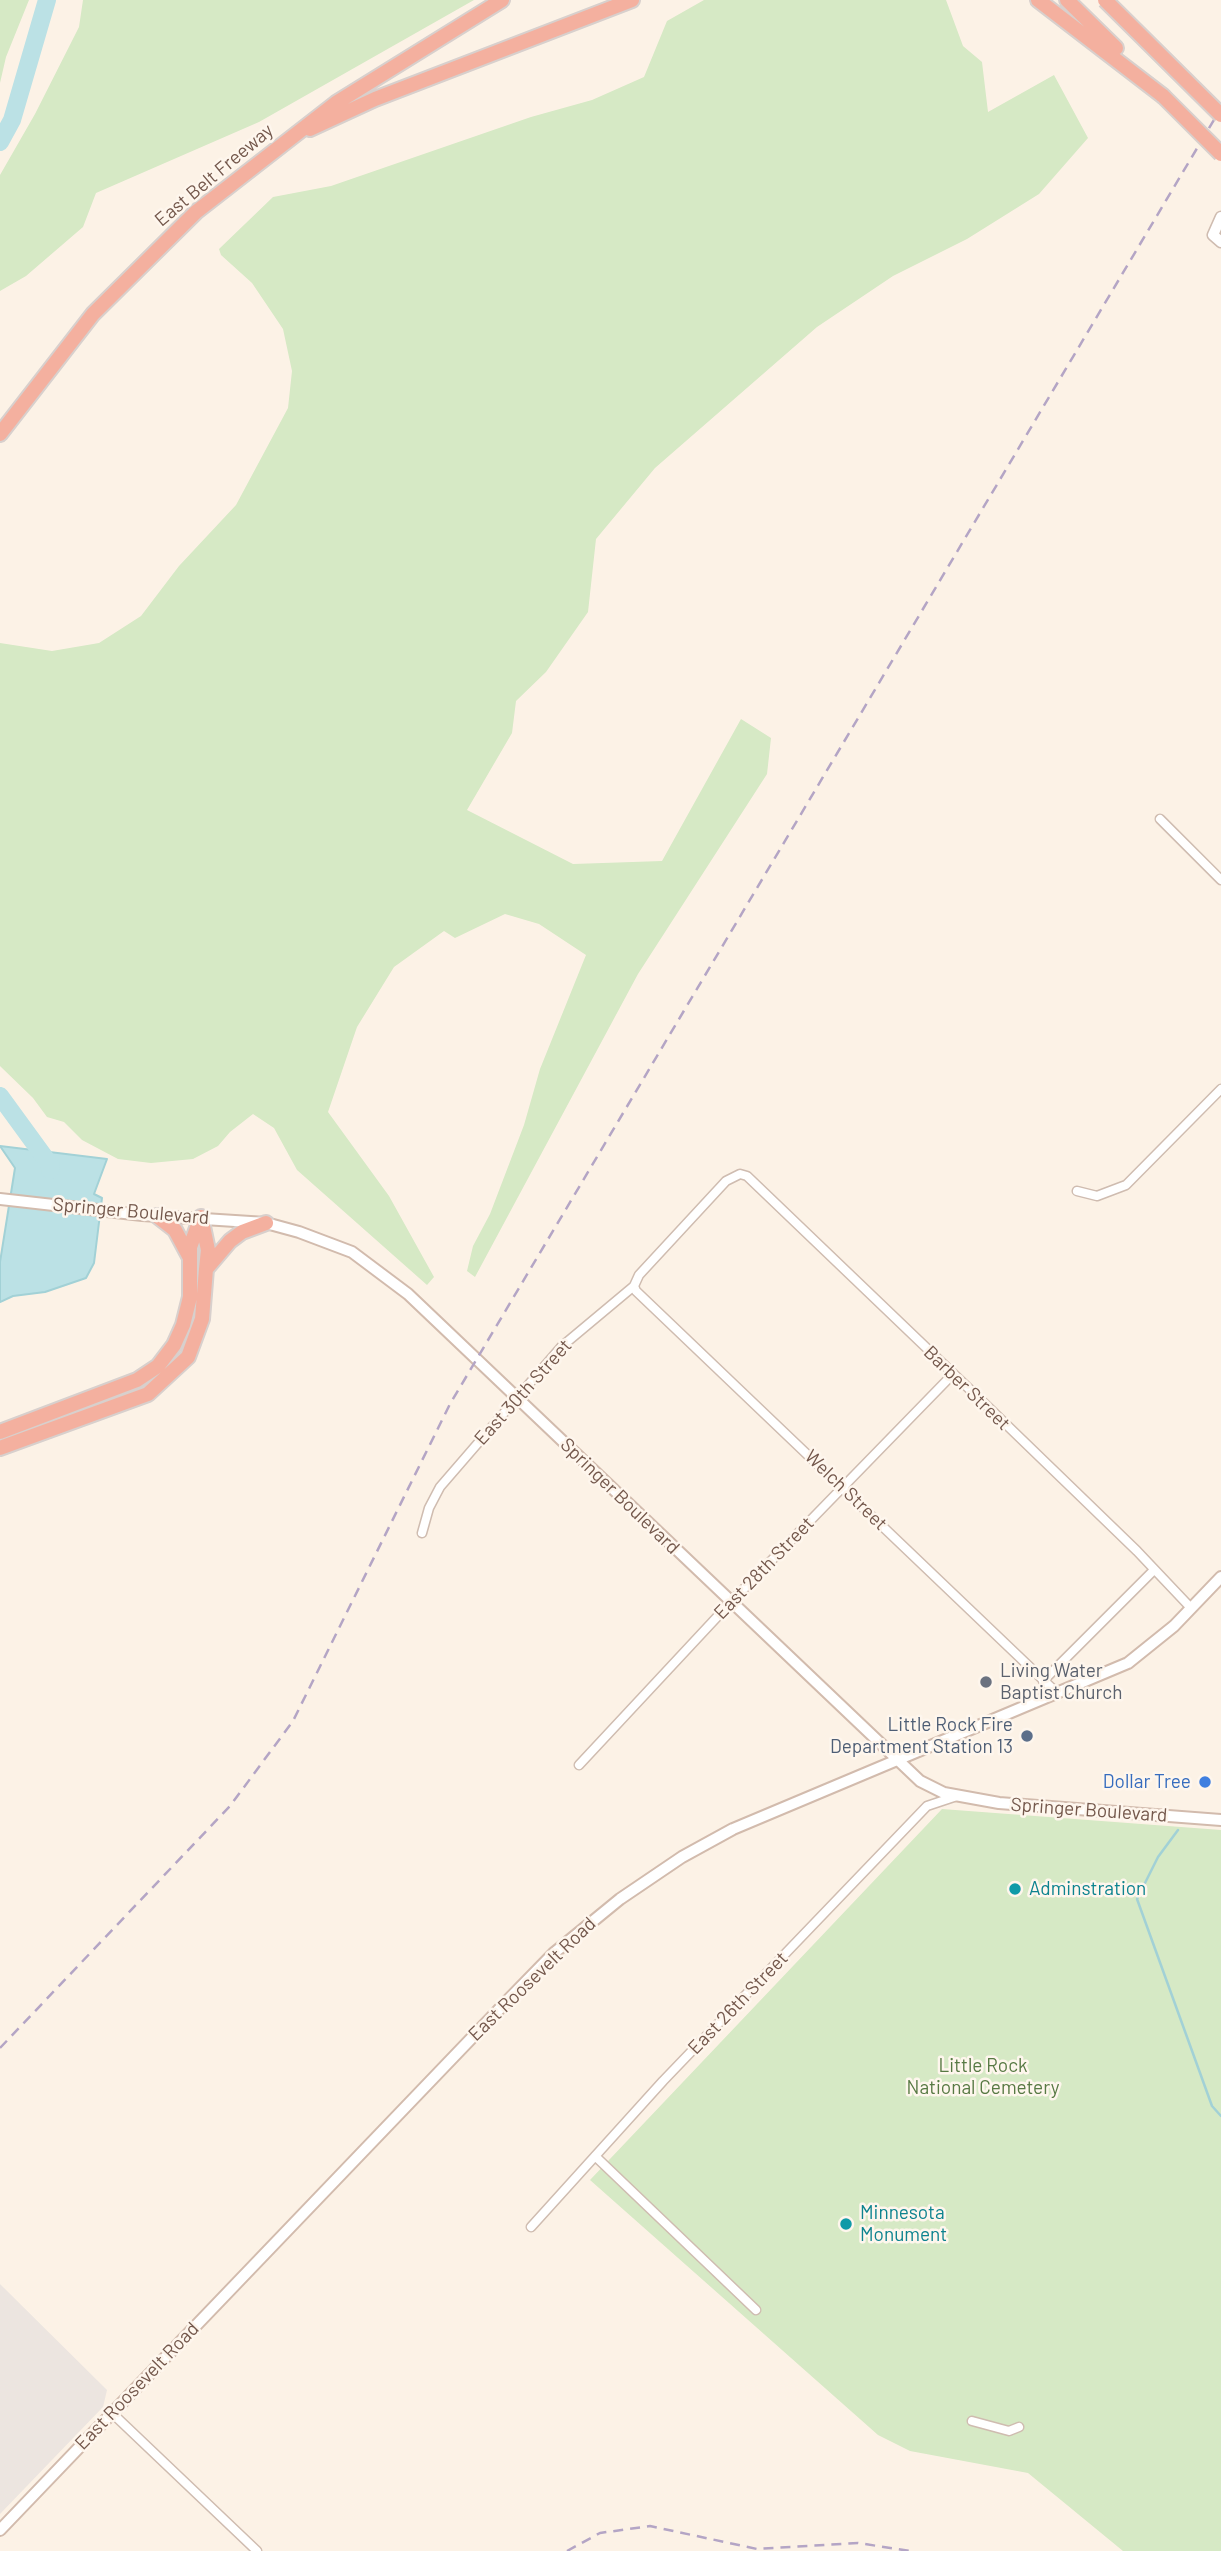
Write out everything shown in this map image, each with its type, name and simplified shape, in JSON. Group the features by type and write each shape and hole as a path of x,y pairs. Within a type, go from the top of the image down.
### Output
{"highway":[{"name":"East Belt Freeway","path":"0,434 63,350 125,280 196,212 336,103 502,0"},
{"path":"283,142 375,99 632,0"},
{"path":"1038,0 1163,96"},
{"path":"1067,0 1221,154"},
{"path":"1105,0 1221,115"},
{"path":"150,1216 175,1230 190,1258"},
{"path":"0,1432 137,1380 158,1366 174,1345 183,1325 190,1297 190,1247 201,1217"},
{"path":"0,1448 148,1394 171,1376 187,1357 201,1319 208,1250 201,1217"},
{"path":"206,1269 230,1241 242,1232 266,1223"}],"main road":[{"name":"Springer Boulevard","path":"0,1199 150,1216 266,1223 325,1241 363,1260 408,1294 898,1761 931,1788 957,1796 999,1803 1221,1820"},
{"name":"East Roosevelt Road","path":"0,2530 510,1998 589,1922 647,1879 719,1836 1128,1663 1191,1608 1221,1577"}],"street":[{"path":"1217,239 1221,217"},
{"path":"1160,820 1221,880"},
{"path":"1077,1191 1097,1196 1126,1185 1221,1089"},
{"name":"East 30th Street","path":"422,1533 432,1502 458,1464 561,1347 634,1286 639,1275 717,1191 740,1174"},
{"name":"Barber Street","path":"740,1174 747,1177 953,1374 1191,1608"},
{"name":"Welch Street","path":"634,1286 1058,1694"},
{"name":"East 28th Street","path":"579,1765 731,1601 953,1374"},
{"path":"1043,1681 1154,1570"},
{"name":"East 26th Street","path":"531,2227 927,1806 957,1796"},
{"path":"595,2156 756,2310"},
{"path":"112,2413 257,2551"},
{"path":"972,2421 1009,2431 1019,2427"}],"shaded area":[{"path":"0,2284 107,2390 103,2407 0,2514"}],"green space":[{"path":"0,0 29,0 6,57 0,83"},
{"path":"83,0 474,0 259,122 96,193 83,227 26,276 0,291 0,175 35,114 79,27"},
{"path":"704,0 946,0 963,46 982,62 988,112 1054,75 1088,138 1039,194 967,239 893,276 817,327 655,468 596,539 588,612 546,672 516,701 512,733 467,810 573,864 662,861 741,719 771,738 767,774 638,974 475,1277 467,1271 473,1246 490,1214 524,1125 540,1069 586,955 539,924 505,914 455,938 444,931 394,967 357,1027 328,1112 389,1196 434,1277 427,1285 297,1170 274,1128 253,1114 230,1132 218,1146 193,1159 151,1163 118,1159 82,1140 64,1122 47,1117 33,1098 0,1066 0,643 52,651 99,643 141,616 179,566 236,505 288,408 292,371 283,329 252,283 221,255 219,249 273,197 331,186 531,117 592,100 644,77 667,21"},
{"name":"Little Rock National Cemetery","path":"942,1809 1221,1830 1221,2551 1123,2551 1028,2473 910,2451 878,2435 590,2180"}],"water":[{"path":"0,1146 107,1159 94,1194 102,1198 94,1263 86,1278 45,1292 13,1296 0,1302 0,1262 15,1168"}],"waterway":[{"path":"0,142 12,120 47,0"},
{"path":"0,1096 51,1166 50,1170"},
{"path":"1178,1830 1158,1857 1137,1899 1212,2106 1221,2116"}],"railway":[{"path":"0,2048 230,1806 293,1721 450,1404 1221,108"},
{"path":"567,2551 600,2533 650,2526 757,2549 858,2543 910,2551"}],"place":[{"name":"Living Water Baptist Church","path":"986,1682"},
{"name":"Little Rock Fire Department Station 13","path":"1027,1736"},
{"name":"Dollar Tree","path":"1205,1782"},
{"name":"Adminstration","path":"1015,1889"},
{"name":"Minnesota Monument","path":"846,2224"}]}
